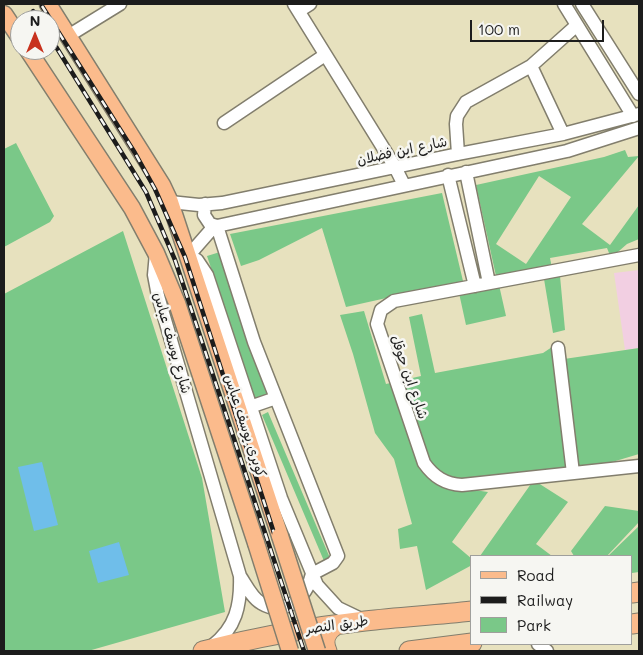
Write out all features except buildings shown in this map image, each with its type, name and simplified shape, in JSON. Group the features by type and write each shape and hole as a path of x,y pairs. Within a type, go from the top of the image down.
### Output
{"highway":[{"name":"طريق النصر","path":"203,651 249,640 336,625 470,611"},
{"path":"327,651 325,643 326,634 336,625"},
{"path":"249,640 258,642 265,651"},
{"path":"419,651 470,643"}],"main road":[{"path":"48,4 162,185 170,202"},
{"path":"35,60 132,208 156,253"},
{"name":"كوبرى يوسف عباس","path":"170,202 189,255 317,651"},
{"name":"كوبرى يوسف عباس","path":"156,253 177,303 290,651"}],"street":[{"path":"68,36 120,4"},
{"path":"310,4 296,8 395,167 404,185"},
{"path":"564,4 636,115"},
{"path":"582,4 639,94"},
{"path":"458,154 456,124 461,109 466,102 531,66 577,26"},
{"path":"224,123 325,55"},
{"path":"531,66 563,134"},
{"name":"شارع ابن فضلان","path":"170,202 205,204 287,191 395,167 563,134 636,115"},
{"path":"365,621 338,608 317,585 281,498 207,275 197,260 189,255 210,231 217,226 448,175 568,151 639,128"},
{"path":"466,172 489,283"},
{"path":"448,175 475,286"},
{"path":"205,204 203,212 205,219 210,224 217,226"},
{"path":"217,226 246,320 338,556 333,564 312,574 303,596 293,604 280,607 261,603 240,576"},
{"name":"شارع يوسف عباس","path":"156,253 154,275 158,296 240,576 240,597 234,622 224,636 203,651"},
{"name":"شارع ابن حوقل","path":"639,255 394,301 380,310 377,316 378,334 424,463 430,473 451,484 462,485 639,466"},
{"path":"558,348 573,473"},
{"path":"250,407 276,398"}],"shaded area":[{"path":"639,270 639,348 625,350 614,273"}],"green space":[{"path":"16,143 54,216 50,222 4,247 4,149"},
{"path":"625,150 628,157 639,156 582,224 610,245 639,205 639,239 627,244 611,258 607,248 550,258 552,268 496,276 476,185 604,157","holes":["539,176 571,197 526,264 496,244"]},
{"path":"442,193 463,281 346,307 322,228 259,260 241,266 230,234"},
{"path":"123,231 202,478 225,612 88,651 4,651 4,294"},
{"path":"220,252 267,395 255,399 207,256"},
{"path":"560,276 565,330 553,333 544,279"},
{"path":"499,285 506,316 466,325 459,293"},
{"path":"364,311 386,384 421,376 409,317 422,314 435,373 543,353 558,343 561,343 564,359 639,348 639,454 572,474 535,481 568,502 536,544 551,555 481,555 533,481 474,490 488,492 452,542 470,557 470,566 426,590 417,546 400,549 398,529 412,524 394,459 375,433 340,315"},
{"path":"268,412 330,558 324,561 262,415"},
{"path":"605,506 639,511 639,522 608,555 573,555 571,551"},
{"path":"639,526 639,572 633,573 633,555 609,555"}],"water":[{"path":"42,462 58,525 34,531 18,467"},
{"path":"119,542 129,575 98,583 89,551"}],"railway":[{"path":"42,6 135,153 155,189 185,257 312,651"},
{"path":"60,53 146,192 175,260 304,651"}]}
